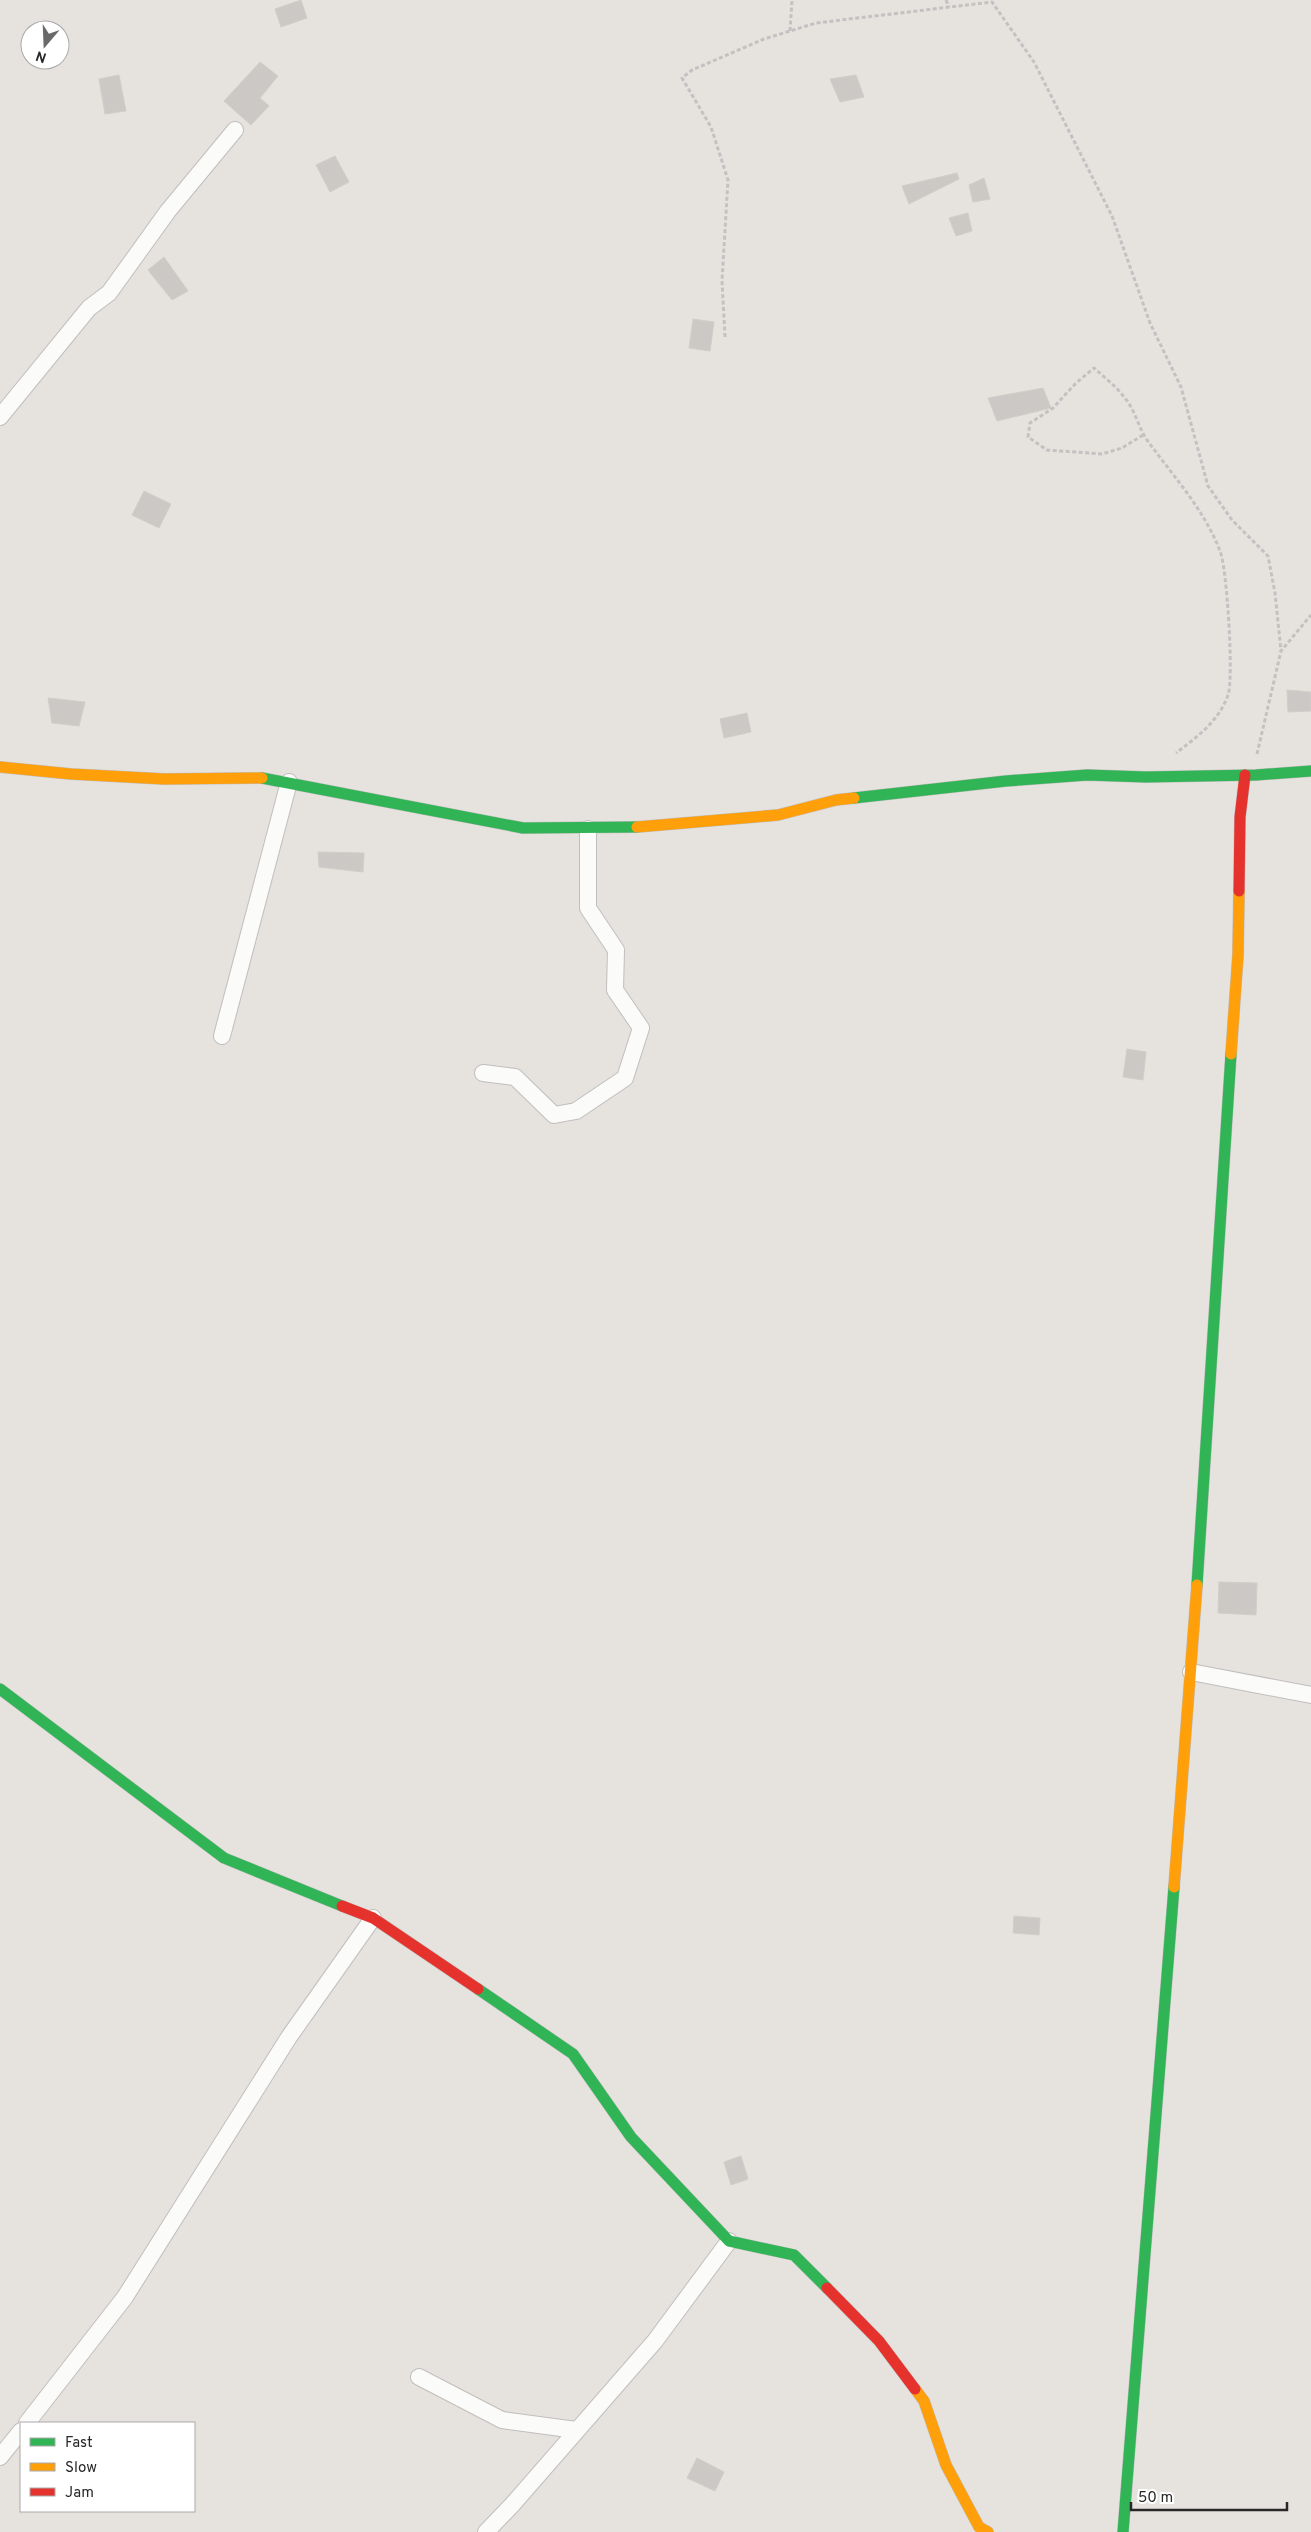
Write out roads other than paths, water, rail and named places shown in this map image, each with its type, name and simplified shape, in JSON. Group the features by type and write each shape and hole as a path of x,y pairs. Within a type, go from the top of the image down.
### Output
{"street":[{"path":"0,417 89,308 109,293 168,211 235,130"},
{"path":"0,767 81,775 164,779 262,778 523,828 588,829 686,825 778,815 836,800 1087,775 1146,777 1250,775 1311,771"},
{"path":"1123,2532 1191,1672 1238,955 1240,817 1250,775"},
{"path":"222,1036 289,782"},
{"path":"483,1073 515,1078 554,1115 576,1111 626,1078 641,1028 615,990 616,950 588,908 588,829"},
{"path":"1191,1672 1311,1694"},
{"path":"0,1689 224,1858 373,1918 573,2054 630,2137 729,2240 794,2255 879,2341 924,2401 946,2465 979,2527 988,2532"},
{"path":"28,2422 125,2297 289,2037 373,1918"},
{"path":"486,2532 512,2505 655,2341 729,2240"},
{"path":"419,2377 502,2420 576,2430"},
{"path":"0,2457 20,2432"}]}
